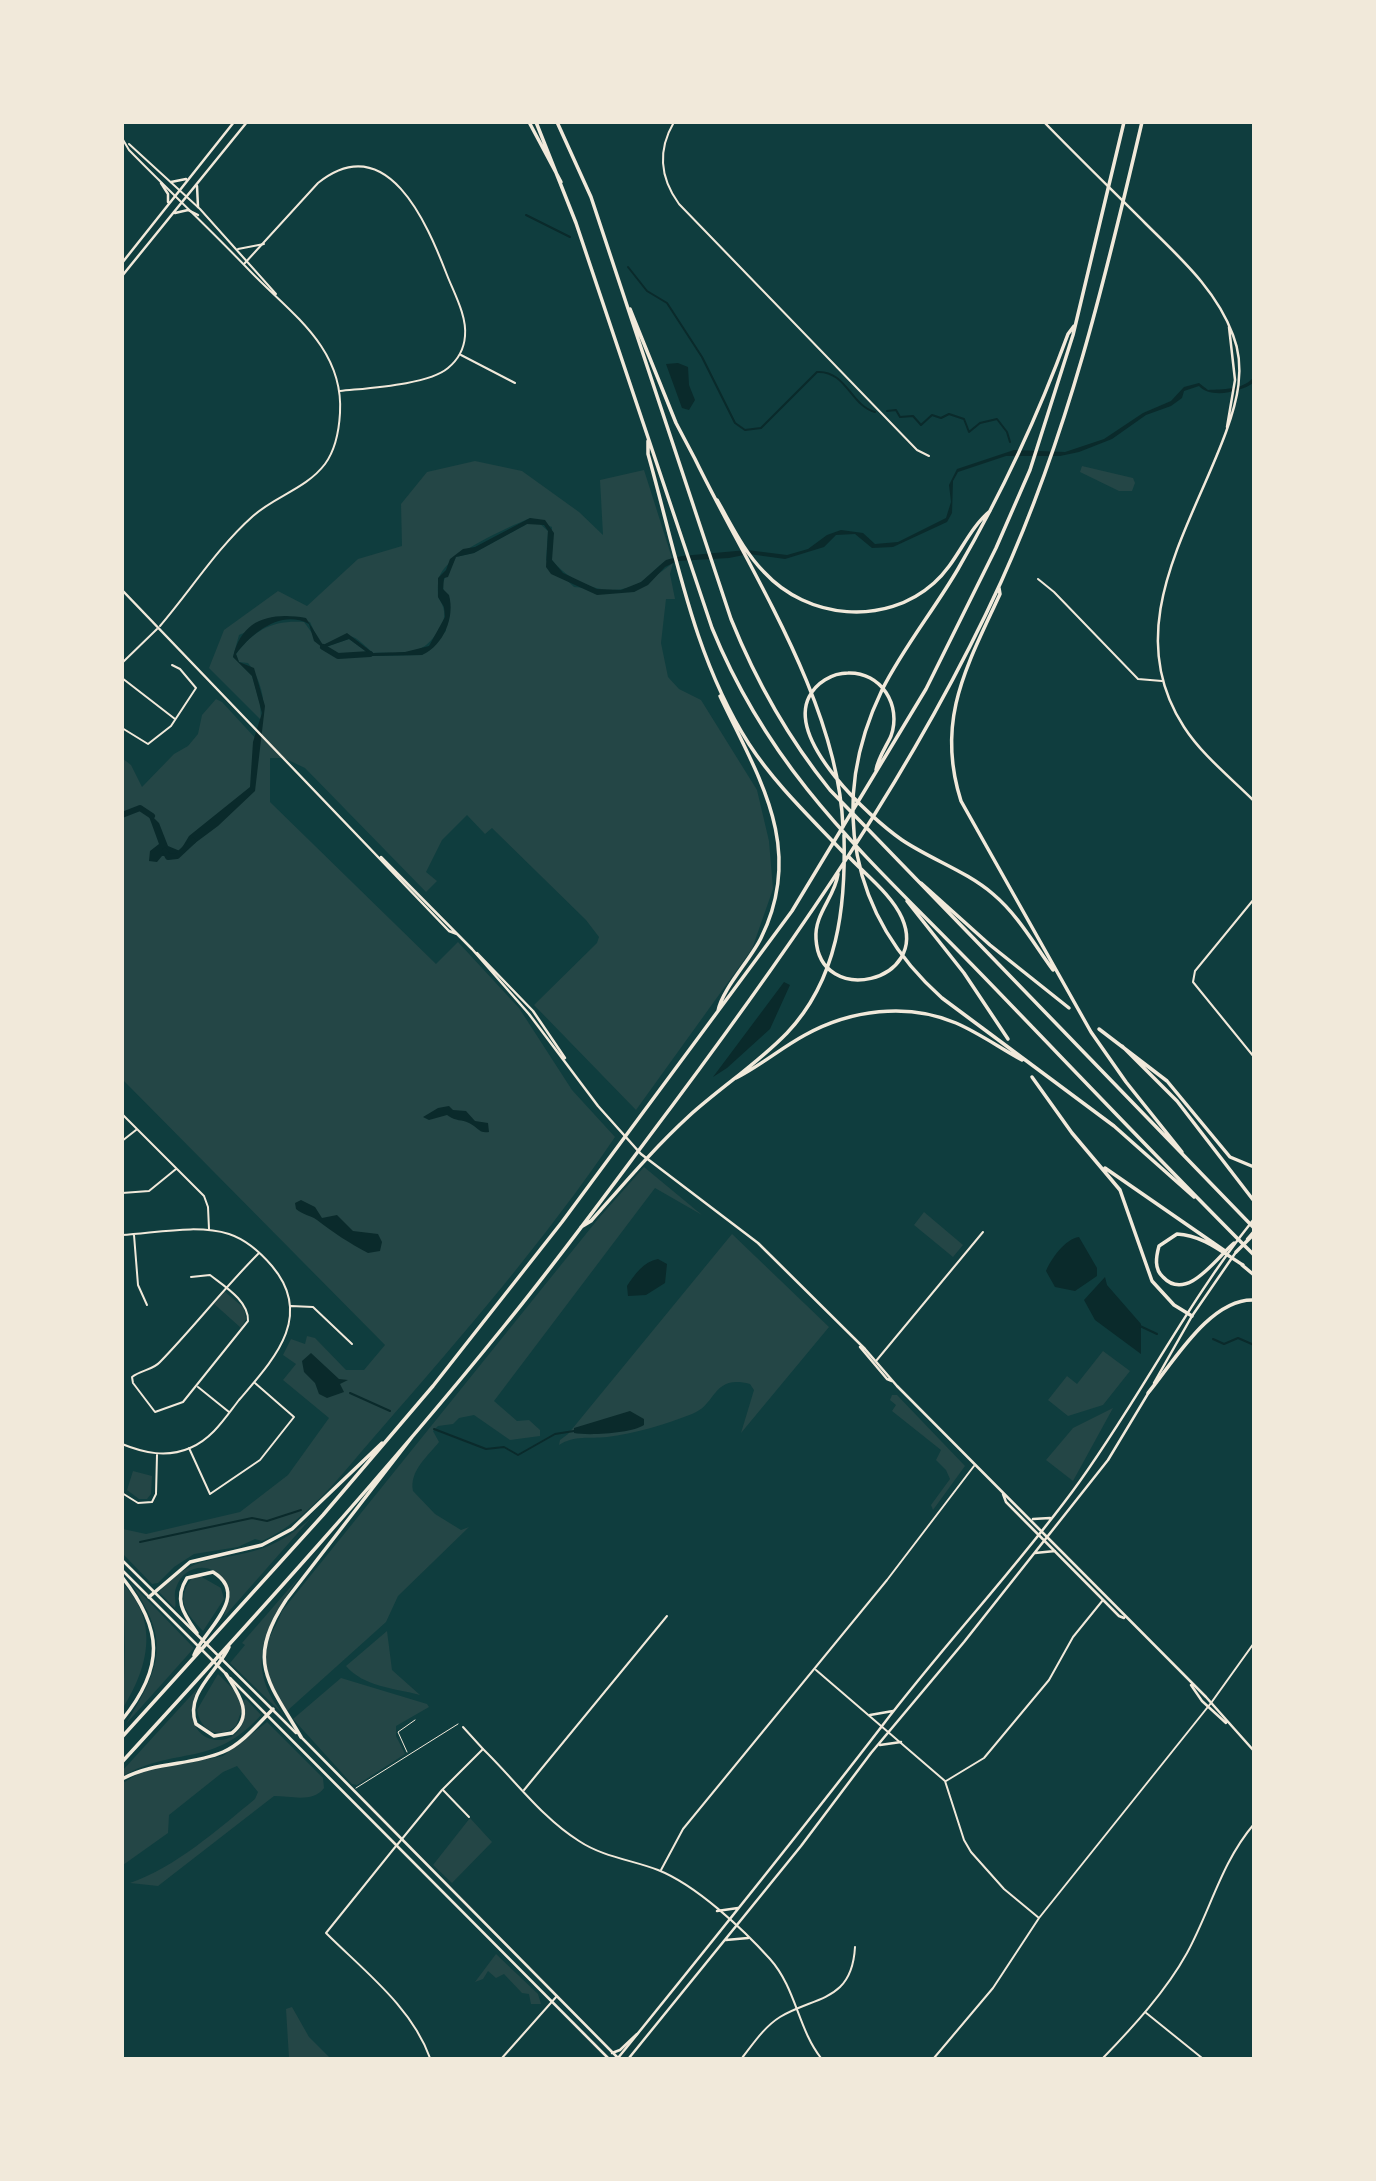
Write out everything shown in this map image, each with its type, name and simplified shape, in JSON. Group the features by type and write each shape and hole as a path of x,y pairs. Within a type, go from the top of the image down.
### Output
{"highway":[{"path":"529,122 555,176 563,184"},
{"path":"536,122 563,184 726,663 763,731 825,815 1254,1255"},
{"path":"557,122 592,197 714,569 744,652 796,744 830,790 1254,1231 1236,1252"},
{"path":"122,1737 323,1515 392,1434 562,1222 792,911 932,678 996,548 1030,470 1076,325 1124,122"},
{"path":"122,1762 231,1643 507,1323 760,989 878,810 999,585 1047,471 1060,437 1102,290 1142,122"},
{"path":"578,1229 591,1221 671,1133 787,1033 814,999 825,975 843,902 843,822 826,735 816,702 676,423 635,316 628,307"},
{"path":"1076,325 1068,334 1028,436 991,509 958,570 880,696 857,764 853,800 854,842 864,885 873,909 908,964 942,998 1114,1126 1215,1216"},
{"path":"648,436 648,454 710,671 770,802 780,856 777,893 768,922 756,948 719,1005 718,1014"},
{"path":"695,459 757,564 788,593 819,607 845,612 877,610 908,600 933,584 958,556 991,509"},
{"path":"999,585 1000,594 957,692 951,728 952,767 961,801 1108,1058 1195,1167"},
{"path":"710,671 732,717 765,767 900,915 905,932 901,957 887,973 875,979 854,980 840,976 828,967 817,947 818,920 837,883 839,870"},
{"path":"875,775 893,727 890,699 878,682 865,676 847,673 831,677 815,688 804,711 806,731 821,756 844,784 900,838 994,895 1059,976"},
{"path":"916,880 990,945 1069,1008"},
{"path":"904,897 964,973 1008,1039"},
{"path":"731,1080 820,1027 855,1015 886,1011 921,1013 951,1021 1035,1068"},
{"path":"1099,1029 1167,1081 1225,1152 1240,1164 1254,1167"},
{"path":"1118,1042 1177,1101 1254,1201"},
{"path":"1032,1077 1072,1133 1124,1197 1152,1281 1174,1305 1192,1316"},
{"path":"1098,1162 1254,1275"},
{"path":"1234,1243 1217,1257 1196,1280 1181,1285 1163,1278 1156,1260 1162,1242 1177,1234 1187,1234 1242,1265"},
{"path":"1149,1393 1194,1336 1220,1310 1237,1301 1254,1300"},
{"path":"149,1597 190,1562 262,1545 292,1529 392,1434"},
{"path":"301,1737 276,1701 268,1681 264,1658 271,1625 286,1600 411,1442 413,1435"},
{"path":"194,1657 225,1608 227,1590 213,1572 187,1578 179,1593 181,1610 197,1633"},
{"path":"122,1577 146,1610 154,1641 148,1681 122,1720"},
{"path":"226,1674 243,1703 243,1720 232,1733 214,1737 196,1724 193,1708 201,1688 231,1643"},
{"path":"122,1779 150,1767 224,1751 273,1709"}],"main road":[{"path":"122,263 234,122"},
{"path":"122,276 247,122"},
{"path":"1044,122 1206,285 1229,327 1237,379 1235,398 1227,427 1161,596 1157,646 1163,681 1184,727 1254,801"},
{"path":"171,182 189,178"},
{"path":"161,183 168,194 168,205"},
{"path":"198,183 198,207"},
{"path":"172,214 188,210 198,215"},
{"path":"122,590 533,1011 554,1038 570,1067 620,1132 654,1165 758,1243 876,1360 892,1381"},
{"path":"122,1560 301,1737 400,1841 558,1996 618,2059 769,1873 882,1725 1053,1517 1119,1425 1186,1313 1234,1243 1254,1219"},
{"path":"629,2059 1108,1460 1192,1316 1236,1252"},
{"path":"860,1347 873,1364 1048,1536 1124,1618 1212,1703 1227,1723"},
{"path":"1003,1494 1006,1502 1103,1601 1124,1618"},
{"path":"1031,1519 1053,1517"},
{"path":"1035,1553 1055,1550"},
{"path":"122,1570 608,2059"},
{"path":"1191,1685 1208,1707 1254,1751"},
{"path":"870,1715 881,1715 896,1709"},
{"path":"877,1746 892,1741 901,1742"},
{"path":"855,1760 862,1765"},
{"path":"840,1781 846,1785"},
{"path":"769,1873 774,1878"},
{"path":"756,1889 762,1894"},
{"path":"718,1911 741,1907"},
{"path":"723,1942 733,1937 748,1938"},
{"path":"612,2053 620,2050 637,2034"}],"street":[{"path":"674,122 664,142 662,162 669,190 679,204 917,450 929,456"},
{"path":"122,138 198,207 322,346 335,372 339,392 336,442 326,463 312,478 274,500 235,533 159,627 122,663"},
{"path":"127,143 129,150 161,183 198,215 276,295"},
{"path":"244,264 329,175 351,168 383,173 405,191 434,242 464,319 466,335 461,355 436,376 339,392"},
{"path":"238,249 264,244"},
{"path":"461,355 515,383"},
{"path":"1038,579 1138,679 1148,682 1163,681"},
{"path":"122,728 148,744 175,720 196,688 180,669 172,665"},
{"path":"122,678 175,720"},
{"path":"1254,899 1195,971 1193,982 1254,1057"},
{"path":"122,1114 204,1196 208,1207 209,1230"},
{"path":"122,1141 137,1129"},
{"path":"122,1194 149,1191 176,1169"},
{"path":"122,1235 209,1230 239,1238 259,1252 280,1277 290,1306 283,1344 214,1432 190,1448 157,1454 122,1444"},
{"path":"873,1364 983,1232"},
{"path":"134,1234 138,1285 147,1305"},
{"path":"191,1277 210,1275 225,1287 246,1307 248,1321 198,1386 178,1406 160,1412 151,1409 132,1377 160,1363 225,1287 259,1252"},
{"path":"290,1306 313,1307 352,1344"},
{"path":"190,1448 206,1491 211,1494 260,1460 294,1417 254,1383"},
{"path":"198,1386 230,1412"},
{"path":"122,1493 138,1503 152,1502 156,1494 157,1454"},
{"path":"660,1871 683,1829 975,1465"},
{"path":"945,1781 984,1758 1049,1681 1073,1637 1107,1597"},
{"path":"524,1790 667,1616"},
{"path":"934,2059 993,1988 1039,1918 1212,1703 1254,1643"},
{"path":"814,1669 945,1781 964,1840 971,1852 1004,1889 1039,1918"},
{"path":"463,1727 558,1825 581,1843 600,1853 660,1871 687,1887 736,1926 772,1961 799,2010 821,2059"},
{"path":"430,2059 417,2030 404,2012 326,1933 442,1790 483,1749"},
{"path":"442,1790 469,1817"},
{"path":"1103,2059 1144,2011 1185,1955 1229,1857 1254,1824"},
{"path":"742,2059 780,2017 823,2000 840,1985 850,1972 855,1947"},
{"path":"502,2059 558,1996"},
{"path":"1144,2011 1202,2059"}],"lane":[{"path":"409,1754 398,1732 415,1720"},
{"path":"352,1791 457,1724"}],"shaded area":[{"path":"678,363 688,367 689,385 695,400 689,410 682,408 666,364"},
{"path":"1253,378 1253,383 1234,391 1210,392 1199,386 1184,391 1182,398 1171,406 1146,415 1112,439 1079,452 1060,456 1006,456 958,472 953,481 952,513 947,522 893,547 872,548 855,534 836,535 824,547 785,559 749,554 677,561 665,567 648,585 634,592 597,595 551,574 546,567 548,531 544,525 527,524 474,553 456,557 448,577 444,578 443,589 449,595 450,603 446,630 436,644 422,655 372,656 349,639 323,648 314,641 309,624 288,619 268,625 250,638 236,654 239,662 254,668 265,706 255,791 218,826 179,855 162,856 157,862 149,861 150,851 159,844 147,811 159,823 168,846 180,851 189,836 250,787 253,742 262,713 252,676 233,657 243,634 259,621 281,616 306,618 323,645 347,633 373,653 405,652 429,646 445,617 444,607 438,597 438,578 446,570 450,559 463,549 475,547 530,518 545,520 554,533 552,560 563,573 597,589 621,590 641,582 666,560 682,556 747,550 787,555 808,549 827,535 841,530 863,533 875,544 898,542 946,518 951,502 949,485 957,469 1014,450 1065,452 1104,439 1143,413 1171,401 1184,387 1199,383 1208,390 1226,389 1243,385"},
{"path":"475,461 522,471 579,512 603,535 600,480 644,470 672,558 641,582 630,587 605,590 593,587 570,577 560,569 552,560 552,527 530,518 480,542 446,566 439,577 438,586 444,620 433,638 420,649 404,653 373,653 359,640 350,636 323,645 310,622 285,616 239,635 233,657 252,676 260,703 261,720 209,668 224,630 278,591 307,606 358,559 402,546 401,504 427,472"},
{"path":"1082,466 1133,478 1135,483 1132,491 1119,491 1080,472"},
{"path":"539,523 548,531 546,560 574,587 634,592 673,563 670,574 675,599 666,599 661,643 668,677 679,689 701,700 757,790 769,841 773,889 752,949 636,1110 534,1005 597,943 599,937 586,920 492,828 485,834 467,815 442,840 426,872 437,881 426,892 305,768 284,758 270,758 270,802 436,964 458,942 519,1008 572,1090 615,1137 503,1286 312,1507 279,1532 262,1541 255,1539 238,1547 194,1554 174,1567 158,1583 152,1584 123,1554 123,1529 146,1534 240,1512 288,1475 329,1418 283,1380 296,1364 283,1355 291,1339 305,1344 307,1336 315,1338 346,1370 364,1370 385,1345 123,1080 122,758 131,765 142,787 174,754 188,746 198,734 202,715 216,699 222,702 258,741 264,710 261,690 248,663 239,662 236,654 250,638 274,625 304,622 323,648 349,639 372,656 422,655 446,631 443,582 456,557 474,553 527,524"},
{"path":"784,982 790,985 770,1029 727,1068 713,1077"},
{"path":"449,1106 453,1110 466,1111 475,1121 488,1123 489,1132 447,1115 429,1120 423,1117 438,1108"},
{"path":"644,1167 702,1215 655,1188 494,1401 517,1421 529,1420 540,1430 540,1436 510,1440 474,1415 459,1418 453,1424 438,1426 433,1431 439,1442 417,1470 413,1491 435,1514 461,1530 469,1527 398,1596 386,1622 287,1711 273,1687 266,1660 268,1642 282,1611 598,1219"},
{"path":"301,1200 315,1207 322,1218 337,1215 353,1231 378,1234 382,1242 380,1251 368,1253 299,1211 295,1203"},
{"path":"924,1212 963,1245 953,1257 914,1225"},
{"path":"732,1234 829,1327 741,1433 754,1390 750,1384 738,1382 728,1383 700,1410 682,1418 628,1434 576,1439 559,1445 560,1440 568,1434"},
{"path":"1079,1237 1097,1268 1097,1276 1075,1291 1055,1287 1046,1271 1048,1266 1064,1245"},
{"path":"658,1259 667,1264 665,1283 646,1295 628,1296 627,1286 636,1273"},
{"path":"1105,1277 1107,1285 1141,1324 1141,1354 1095,1320 1084,1300"},
{"path":"224,1291 244,1308 246,1319 241,1328 212,1302"},
{"path":"1103,1351 1130,1371 1103,1405 1068,1416 1048,1400 1067,1376 1077,1384"},
{"path":"311,1353 339,1379 348,1380 340,1384 344,1392 327,1398 319,1394 315,1383 304,1372 302,1361"},
{"path":"892,1395 897,1395 965,1466 933,1510 931,1505 950,1479 946,1470 936,1460 941,1450 892,1411 896,1405 890,1400"},
{"path":"1113,1408 1073,1481 1046,1460 1073,1428"},
{"path":"630,1411 644,1419 644,1425 610,1433 574,1433 574,1428"},
{"path":"133,1471 152,1476 151,1494 147,1499 139,1499 127,1490"},
{"path":"311,1518 223,1618 228,1601 227,1587 221,1576 212,1570 192,1570 182,1577 175,1591 175,1608 159,1592 172,1579 197,1564 266,1547 301,1527"},
{"path":"200,1576 221,1588 224,1599 203,1631 188,1612 184,1600 184,1593 192,1578"},
{"path":"300,1576 269,1628 262,1662 264,1679 285,1716 230,1663 245,1645 242,1643"},
{"path":"130,1582 194,1648 126,1724 147,1686 156,1653 152,1621"},
{"path":"123,1584 135,1599 142,1614 146,1645 139,1677 123,1708 125,1649"},
{"path":"387,1631 392,1670 420,1695 370,1683 346,1666"},
{"path":"218,1674 235,1691 242,1709 236,1726 217,1733 206,1728 197,1710"},
{"path":"341,1678 427,1704 429,1707 396,1726 396,1736 405,1754 357,1785 352,1784 293,1719"},
{"path":"197,1689 192,1711 196,1726 204,1736 216,1740 228,1738 238,1731 244,1719 243,1701 246,1699 261,1715 244,1732 227,1743 210,1750 160,1761 123,1776 123,1770"},
{"path":"267,1722 323,1778 324,1788 308,1797 274,1796 158,1886 130,1883 164,1867 196,1847 255,1799 258,1792 237,1766 223,1772 169,1815 168,1833 123,1865 123,1783 141,1772 223,1756"},
{"path":"470,1818 492,1842 452,1883 433,1865"},
{"path":"496,1954 538,1994 541,2004 531,2004 529,1994 522,1993 504,1974 496,1978 488,1971 483,1979 475,1982"},
{"path":"292,2007 309,2037 330,2058 289,2058 286,2009"}],"waterway":[{"path":"526,215 570,237"},
{"path":"628,267 647,291 667,303 702,357 735,423 745,430 761,428 817,372 835,377 860,403 875,412"},
{"path":"887,411 896,410 900,417 913,416 921,425 932,415 941,418 949,414 964,419 969,432 980,423 997,419 1007,432 1010,442"},
{"path":"323,647 338,656 370,654"},
{"path":"122,815 140,808 152,816"},
{"path":"165,851 168,857 177,856 193,841"},
{"path":"1140,1326 1157,1334"},
{"path":"1213,1339 1224,1344 1238,1338 1254,1345"},
{"path":"350,1393 390,1411"},
{"path":"434,1429 486,1449 504,1447 518,1455 555,1434 574,1431"},
{"path":"140,1542 252,1518 267,1521 301,1510"}]}
